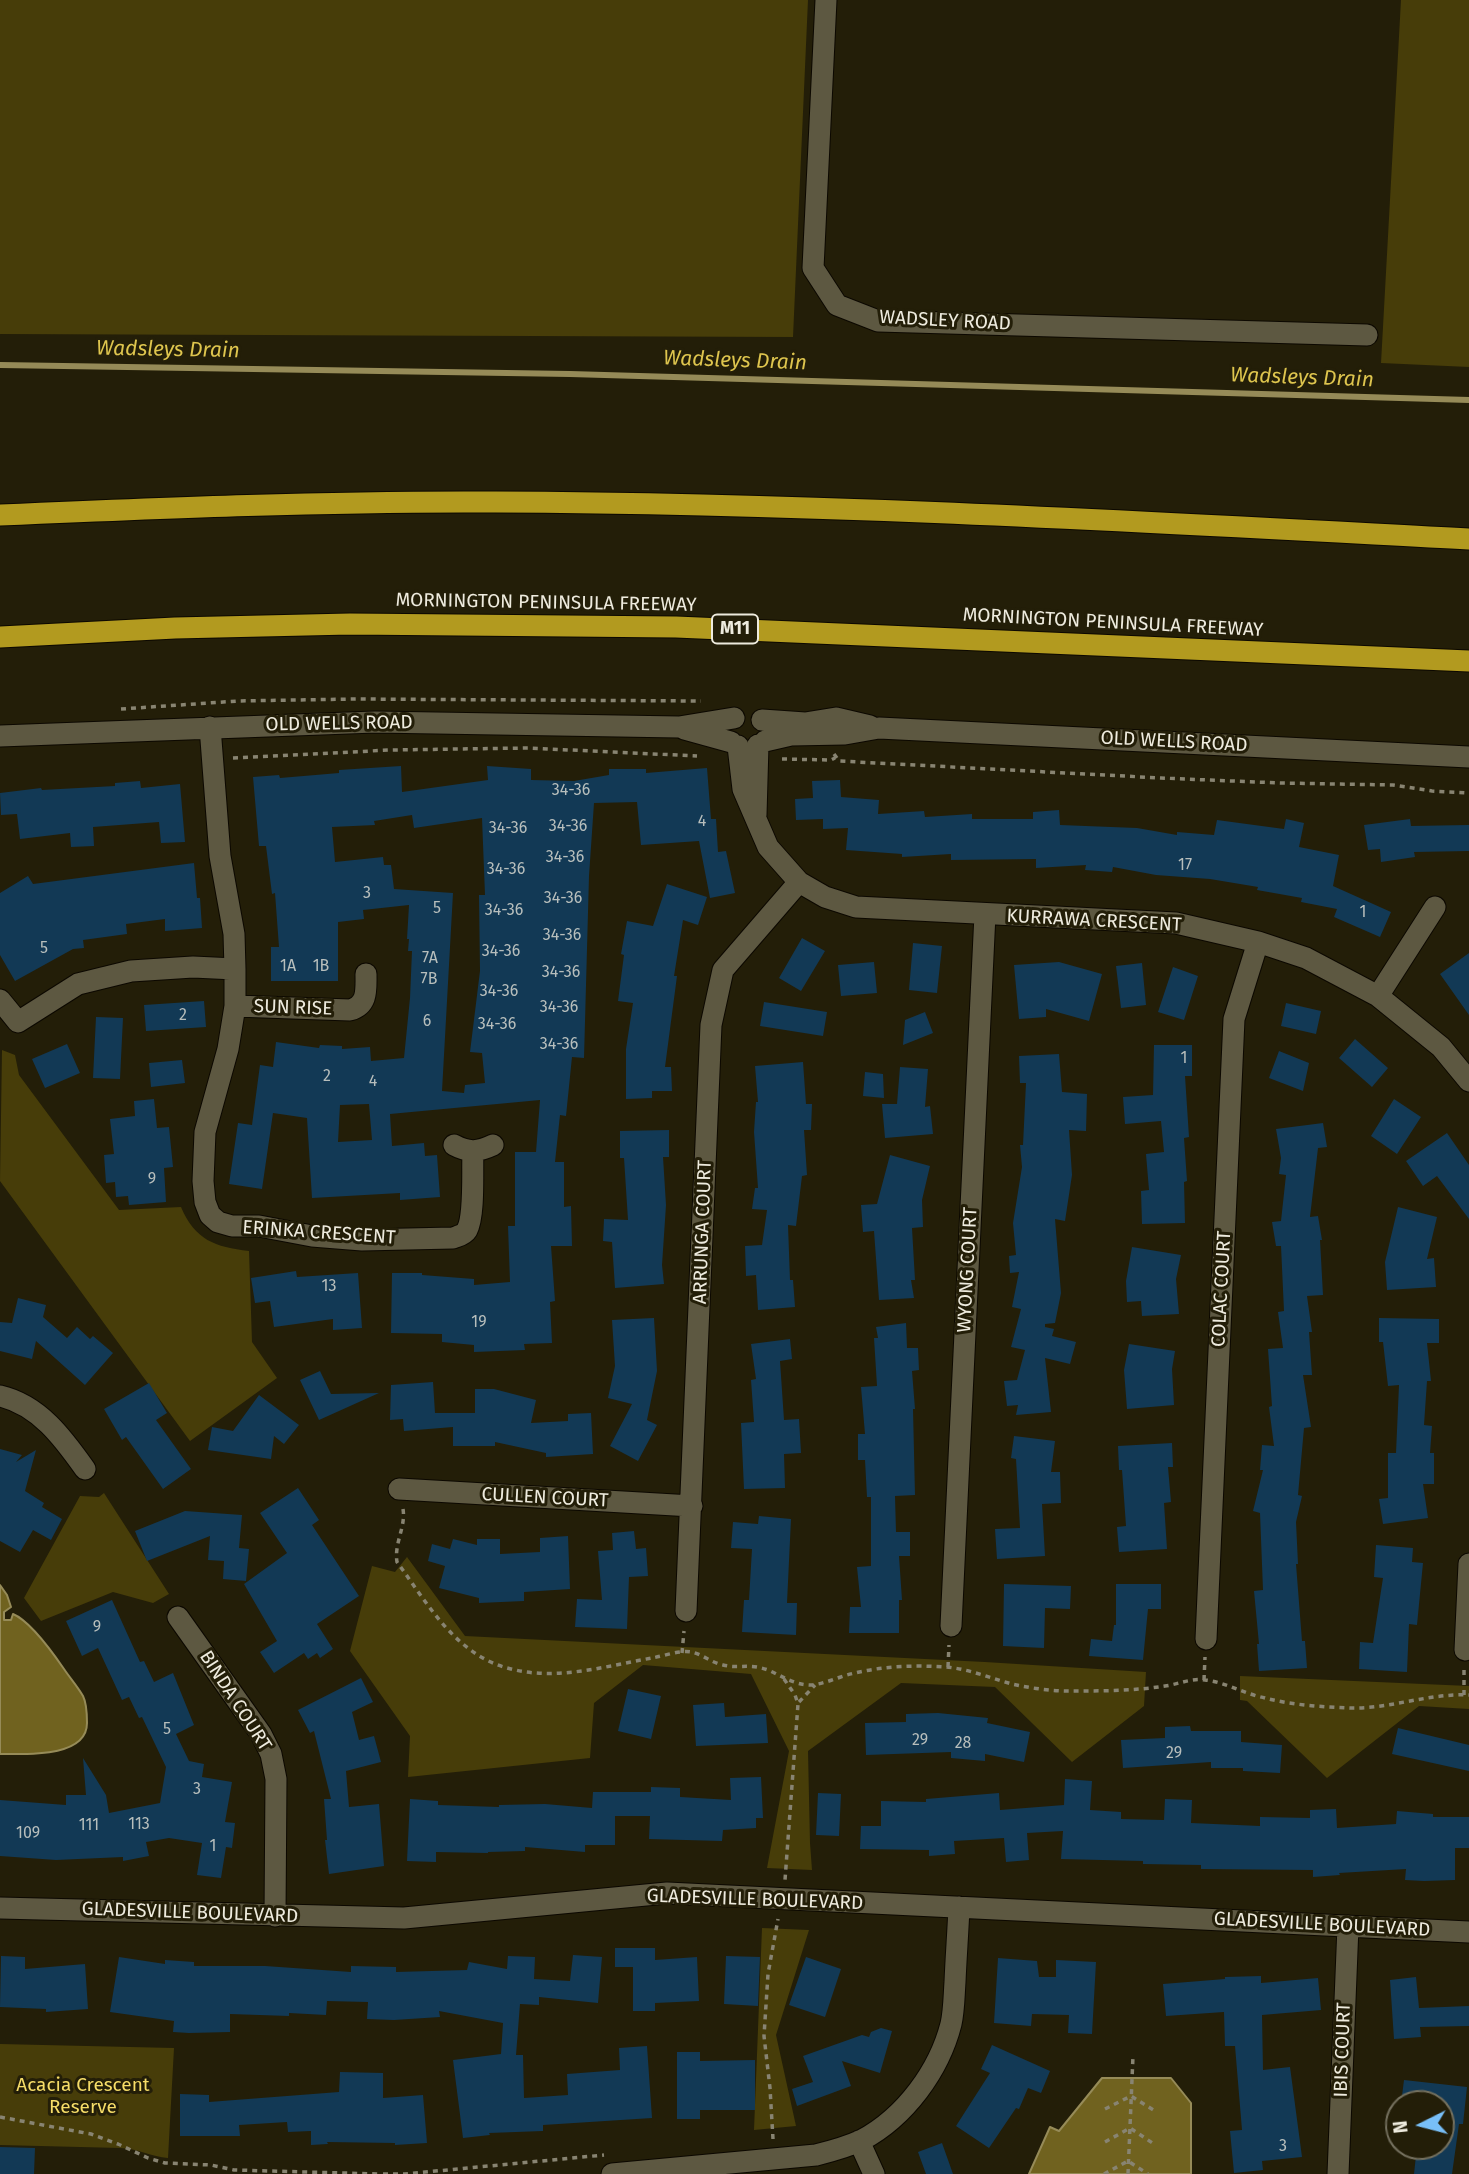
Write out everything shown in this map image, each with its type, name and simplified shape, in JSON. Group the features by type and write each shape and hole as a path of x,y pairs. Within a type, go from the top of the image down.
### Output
{"highway":[{"path":"0,515 186,507 494,502 786,507 1073,518 1469,539"},
{"name":"MORNINGTON PENINSULA FREEWAY","path":"0,637 175,628 350,624 676,626 1469,661"}],"street":[{"name":"WADSLEY ROAD","path":"825,0 813,268 837,305 878,321 1367,335"},
{"path":"754,716 766,724 767,731 750,747 726,730 728,723 734,718 754,716"},
{"name":"OLD WELLS ROAD","path":"0,736 375,722 679,727 734,718"},
{"name":"OLD WELLS ROAD","path":"762,720 805,723 835,718 849,719 879,728"},
{"name":"ERINKA CRESCENT","path":"210,727 220,856 234,934 235,969 234,1006 228,1049 205,1132 203,1181 205,1202 210,1215 218,1222 232,1226 259,1226 312,1236 362,1240 461,1236 467,1230 471,1213 473,1147"},
{"name":"OLD WELLS ROAD","path":"679,727 750,747 791,735 845,734 879,728 1469,757"},
{"name":"KURRAWA CRESCENT","path":"750,747 756,817 768,847 799,882 825,897 856,907 1176,923 1258,942 1306,958 1378,996 1441,1047 1469,1081"},
{"name":"ARRUNGA COURT","path":"686,1611 711,1025 723,970 799,882"},
{"path":"1378,996 1435,907"},
{"name":"WYONG COURT","path":"951,1626 985,914"},
{"name":"COLAC COURT","path":"1206,1639 1234,1018 1258,942"},
{"path":"0,1000 18,1023 78,984 131,971 193,967 235,969"},
{"name":"SUN RISE","path":"234,1006 356,1009 364,1000 366,974"},
{"path":"0,1396 11,1399 44,1419 57,1431 85,1469"},
{"name":"CULLEN COURT","path":"399,1489 692,1506"},
{"path":"1465,1650 1469,1564"},
{"name":"BINDA COURT","path":"178,1617 261,1734 271,1754 276,1790 275,1916"},
{"name":"GLADESVILLE BOULEVARD","path":"0,1908 404,1918 667,1893 1469,1931"},
{"path":"612,2174 816,2155 859,2141 884,2125 905,2106 940,2057 953,2011 959,1907"},
{"name":"IBIS COURT","path":"1338,2174 1348,1926"},
{"path":"859,2141 874,2174"}],"path":[{"path":"750,747 831,760 835,758"},
{"path":"213,758 390,750 528,748 705,756"},
{"path":"399,1489 404,1523 396,1552 397,1562 442,1625 487,1661 510,1669 550,1674 578,1672 691,1652 720,1665 753,1666 796,1683 816,1684 883,1667 947,1667 969,1670 1013,1684 1066,1691 1154,1687 1185,1680 1204,1680 1268,1699 1354,1708 1433,1696 1466,1695 1465,1650"},
{"path":"774,2139 764,2036 768,1974 783,1898 798,1704 783,1679"},
{"path":"798,1704 816,1684"},
{"path":"1128,2174 1133,2056"},
{"path":"1105,2109 1131,2096"},
{"path":"1131,2096 1155,2110"},
{"path":"0,2117 91,2134 165,2163 211,2165 234,2170 379,2174"},
{"path":"1105,2141 1130,2128"},
{"path":"1130,2128 1154,2144"},
{"path":"1104,2174 1128,2161"},
{"path":"1128,2161 1148,2174"}],"green space":[{"path":"0,0 808,0 793,337 0,334"},
{"path":"1401,0 1469,0 1469,367 1381,363"},
{"path":"2,1050 15,1055 19,1075 119,1210 181,1207 193,1227 207,1240 249,1251 252,1342 277,1378 190,1441 0,1181"},
{"path":"104,1493 169,1594 153,1603 113,1592 41,1621 24,1598 80,1496 99,1497"},
{"path":"407,1557 465,1636 1146,1672 1144,1706 1072,1762 995,1687 901,1683 808,1751 812,1870 767,1868 789,1751 751,1674 643,1665 594,1703 590,1758 408,1777 410,1736 350,1651 372,1566 395,1572"},
{"path":"1240,1676 1469,1686 1469,1709 1419,1706 1327,1778 1247,1701 1240,1700"},
{"path":"762,1928 809,1930 776,2035 796,2126 754,2130"},
{"name":"Acacia Crescent Reserve","path":"0,2044 174,2048 168,2158 126,2148 0,2145"}],"shaded area":[{"path":"0,1585 11,1607 4,1612 4,1620 11,1620 13,1614 34,1630 84,1699 87,1723 84,1734 77,1743 66,1748 53,1752 0,1754"},
{"path":"1102,2078 1171,2078 1191,2103 1191,2174 1029,2174 1050,2127 1059,2131"}],"building":[{"path":"401,766 402,792 488,780 487,766 531,769 531,780 574,781 609,775 609,769 646,769 646,773 707,768 711,819 716,819 718,852 726,851 735,893 710,898 699,841 641,845 637,802 594,803 589,876 584,1058 572,1057 566,1116 560,1115 555,1162 564,1162 564,1207 571,1206 572,1246 551,1246 555,1301 550,1302 552,1343 524,1344 525,1350 474,1352 474,1345 442,1342 442,1334 391,1333 392,1273 422,1273 474,1279 474,1285 510,1282 508,1226 515,1226 515,1152 536,1152 540,1100 390,1114 392,1146 424,1143 425,1156 437,1155 440,1197 400,1200 400,1193 312,1198 307,1118 273,1113 262,1189 229,1184 238,1123 252,1125 260,1065 273,1067 276,1042 319,1048 320,1045 342,1046 342,1049 370,1047 371,1061 404,1058 412,951 408,951 407,939 409,905 363,910 364,919 338,922 338,981 271,981 271,947 279,947 275,893 272,894 266,846 259,846 253,777 279,775 280,778 339,773 339,770","holes":["412,815 414,828 482,818 485,895 479,895 480,971 470,1052 482,1053 485,1083 465,1085 464,1093 442,1091 453,893 394,889 391,865 384,865 383,857 335,862 332,827 375,825 374,821","369,1104 372,1140 338,1142 340,1105"]},
{"path":"840,780 841,797 879,800 878,814 924,811 925,817 972,814 972,819 1033,819 1033,812 1059,810 1060,825 1137,828 1177,835 1177,832 1214,835 1217,820 1284,829 1286,819 1304,823 1299,847 1339,855 1333,886 1391,912 1380,937 1334,917 1337,909 1301,902 1302,898 1257,890 1258,887 1210,879 1156,875 1113,867 1112,872 1085,870 1086,865 1036,868 1036,859 951,860 951,854 902,857 902,854 846,850 848,828 823,829 823,819 796,820 795,799 813,798 812,781"},
{"path":"140,781 141,788 180,784 185,842 161,843 159,822 93,827 94,846 71,847 70,833 20,839 17,814 1,815 0,793 41,788 115,786 115,783"},
{"path":"1410,819 1411,826 1469,825 1469,851 1414,852 1415,857 1381,862 1380,849 1368,850 1364,825"},
{"path":"194,863 202,928 165,931 165,919 126,924 127,934 83,940 84,948 73,949 15,981 0,955 0,893 28,876 33,884"},
{"path":"667,884 707,897 698,925 683,920 674,976 677,976 665,1067 671,1067 672,1091 652,1091 652,1098 626,1099 626,1049 633,1003 618,1001 624,955 621,954 627,921 653,926"},
{"path":"802,938 825,951 801,991 779,978"},
{"path":"913,943 942,946 937,993 909,990"},
{"path":"1469,953 1469,1015 1440,974"},
{"path":"874,962 877,993 841,996 838,965"},
{"path":"1059,962 1102,974 1089,1021 1046,1009 1046,1017 1019,1019 1014,965"},
{"path":"1142,963 1146,1005 1121,1008 1116,966"},
{"path":"1173,967 1198,976 1184,1020 1158,1012"},
{"path":"204,1001 206,1027 146,1031 144,1005"},
{"path":"764,1002 827,1012 823,1036 760,1026"},
{"path":"1286,1003 1321,1011 1316,1034 1281,1026"},
{"path":"925,1012 933,1033 903,1045 905,1020"},
{"path":"96,1017 123,1018 120,1079 93,1078"},
{"path":"1355,1039 1388,1068 1372,1087 1339,1058"},
{"path":"67,1044 80,1073 45,1088 32,1059"},
{"path":"1154,1045 1192,1045 1192,1076 1185,1076 1189,1137 1184,1138 1187,1181 1184,1182 1185,1223 1142,1224 1141,1191 1149,1190 1146,1154 1164,1152 1161,1121 1125,1124 1123,1097 1153,1095"},
{"path":"1279,1051 1309,1063 1303,1091 1269,1078"},
{"path":"1059,1054 1062,1092 1087,1094 1086,1131 1069,1130 1072,1175 1065,1221 1055,1219 1061,1293 1055,1323 1045,1324 1045,1327 1054,1329 1052,1336 1076,1342 1070,1364 1045,1358 1051,1412 1016,1415 1018,1405 1007,1406 1004,1381 1017,1380 1025,1350 1011,1347 1021,1309 1012,1307 1019,1272 1010,1273 1009,1256 1016,1255 1013,1223 1022,1167 1020,1145 1023,1145 1026,1083 1020,1083 1019,1056"},
{"path":"182,1060 185,1083 151,1087 149,1063"},
{"path":"803,1062 806,1104 812,1104 811,1130 804,1130 807,1175 802,1176 796,1226 788,1225 790,1280 793,1280 795,1307 758,1310 756,1275 746,1276 745,1246 762,1245 767,1210 752,1209 755,1188 758,1188 754,1132 758,1102 755,1066"},
{"path":"900,1067 928,1069 925,1107 930,1106 933,1134 885,1138 882,1104 897,1104"},
{"path":"865,1072 883,1074 884,1098 863,1096"},
{"path":"154,1099 157,1128 169,1127 173,1167 164,1168 166,1202 129,1205 128,1196 116,1197 115,1182 106,1183 104,1155 114,1154 110,1119 135,1116 134,1101"},
{"path":"1394,1099 1421,1117 1397,1154 1371,1136"},
{"path":"1323,1123 1327,1147 1318,1148 1310,1217 1318,1216 1322,1240 1323,1295 1307,1296 1312,1332 1309,1332 1312,1375 1303,1375 1311,1427 1304,1428 1298,1495 1302,1496 1296,1522 1296,1564 1302,1641 1305,1641 1307,1668 1259,1671 1254,1591 1263,1590 1260,1513 1253,1511 1263,1470 1260,1470 1262,1445 1274,1446 1269,1407 1272,1406 1268,1349 1283,1348 1278,1312 1284,1311 1281,1246 1276,1246 1272,1222 1281,1221 1286,1175 1279,1174 1281,1158 1276,1129"},
{"path":"669,1130 669,1157 663,1157 666,1205 662,1265 664,1284 615,1288 612,1242 603,1241 604,1219 628,1220 624,1158 620,1158 620,1131"},
{"path":"1447,1133 1469,1165 1469,1219 1437,1176 1423,1186 1406,1161"},
{"path":"890,1155 930,1166 922,1200 923,1227 912,1228 915,1280 911,1280 914,1298 879,1300 874,1231 863,1232 861,1205 877,1204"},
{"path":"1398,1207 1437,1217 1427,1259 1434,1258 1436,1287 1387,1290 1385,1262"},
{"path":"1132,1247 1181,1255 1176,1279 1179,1314 1142,1316 1141,1301 1127,1302 1126,1281"},
{"path":"296,1271 297,1277 358,1273 362,1328 333,1330 333,1319 274,1327 270,1301 255,1303 251,1278"},
{"path":"18,1298 46,1305 43,1317 67,1338 77,1327 90,1339 93,1336 113,1353 85,1385 36,1341 32,1359 0,1351 0,1322 12,1323"},
{"path":"654,1318 657,1371 647,1420 657,1425 638,1461 610,1446 632,1404 608,1398 615,1366 612,1320"},
{"path":"1379,1318 1439,1319 1439,1343 1427,1343 1431,1381 1427,1381 1424,1425 1432,1426 1430,1453 1434,1453 1434,1484 1423,1484 1428,1518 1383,1524 1379,1499 1388,1498 1388,1453 1396,1453 1399,1385 1388,1386 1383,1342 1379,1342"},
{"path":"906,1323 907,1348 918,1348 919,1370 912,1371 915,1495 895,1496 896,1532 910,1532 910,1556 899,1556 902,1600 899,1600 899,1633 849,1633 850,1607 861,1607 857,1567 871,1566 871,1497 867,1497 865,1460 858,1460 858,1434 865,1434 861,1387 877,1386 874,1338 878,1338 876,1327"},
{"path":"790,1339 792,1359 780,1361 784,1420 799,1419 801,1453 784,1454 785,1488 744,1489 741,1423 754,1422 751,1380 756,1379 751,1344"},
{"path":"1129,1344 1175,1351 1172,1369 1174,1405 1127,1409 1124,1370"},
{"path":"320,1371 331,1394 379,1393 319,1420 300,1380"},
{"path":"433,1382 435,1413 475,1413 475,1389 494,1389 536,1400 531,1423 568,1421 568,1414 591,1413 593,1454 546,1457 546,1453 495,1442 495,1446 453,1446 453,1427 404,1431 403,1419 390,1420 391,1385"},
{"path":"149,1383 167,1413 156,1420 191,1469 163,1489 126,1437 122,1440 104,1409"},
{"path":"259,1395 299,1425 284,1444 274,1436 271,1459 208,1450 212,1427 233,1431"},
{"path":"1014,1436 1055,1441 1051,1472 1060,1472 1061,1503 1042,1504 1045,1556 997,1559 995,1529 1020,1528 1016,1459 1011,1458"},
{"path":"1172,1443 1173,1467 1168,1467 1171,1502 1164,1503 1167,1549 1119,1552 1117,1527 1126,1526 1118,1446"},
{"path":"0,1449 22,1455 16,1462 36,1450 25,1491 44,1503 42,1507 62,1519 51,1540 33,1530 20,1552 0,1541"},
{"path":"298,1488 319,1520 312,1525 359,1596 317,1624 333,1649 320,1658 317,1653 308,1659 304,1653 274,1673 260,1652 277,1641 244,1584 287,1553 260,1513"},
{"path":"185,1511 242,1515 239,1548 249,1549 246,1581 223,1579 224,1561 208,1560 210,1536 147,1561 135,1531"},
{"path":"759,1516 791,1519 787,1603 797,1603 796,1635 742,1632 744,1600 749,1600 752,1549 731,1548 733,1522 758,1524"},
{"path":"634,1531 636,1549 646,1548 648,1576 629,1577 627,1629 575,1627 577,1599 602,1600 598,1551 613,1550 612,1533"},
{"path":"568,1536 570,1589 524,1592 524,1601 479,1603 479,1598 439,1588 445,1566 428,1561 432,1544 450,1549 453,1539 477,1545 477,1539 500,1539 500,1554 540,1552 540,1538"},
{"path":"1376,1545 1413,1548 1412,1562 1423,1563 1417,1625 1409,1624 1407,1672 1359,1669 1360,1642 1373,1643 1383,1578 1374,1577"},
{"path":"1004,1584 1071,1586 1070,1609 1045,1608 1044,1648 1003,1646"},
{"path":"1116,1584 1161,1584 1161,1609 1148,1609 1143,1660 1089,1656 1091,1639 1112,1641 1116,1625"},
{"path":"112,1600 140,1662 144,1661 154,1682 173,1673 194,1725 176,1734 189,1761 204,1764 202,1777 232,1782 225,1822 235,1823 232,1848 226,1847 221,1878 197,1875 202,1843 169,1838 146,1842 149,1856 123,1861 123,1857 56,1860 0,1856 0,1800 66,1805 66,1795 86,1795 83,1758 106,1795 109,1813 160,1803 166,1767 142,1717 139,1718 129,1697 122,1700 98,1648 82,1656 66,1621"},
{"path":"361,1678 373,1702 352,1712 359,1740 374,1736 381,1762 346,1771 349,1807 379,1804 384,1866 329,1874 324,1799 331,1799 314,1731 310,1733 298,1710"},
{"path":"628,1689 661,1696 651,1739 618,1731"},
{"path":"724,1703 725,1717 766,1714 768,1743 696,1746 693,1705"},
{"path":"938,1713 988,1718 987,1723 1030,1732 1024,1762 985,1754 985,1761 951,1758 951,1752 866,1755 865,1723 906,1722 906,1714"},
{"path":"1190,1726 1191,1731 1241,1731 1241,1742 1282,1745 1280,1773 1243,1771 1243,1768 1211,1768 1211,1762 1123,1768 1121,1740 1165,1738 1165,1727"},
{"path":"1398,1728 1469,1745 1469,1771 1392,1754"},
{"path":"761,1777 763,1818 756,1818 756,1828 723,1830 722,1841 649,1839 650,1816 615,1816 615,1845 585,1845 585,1852 525,1847 525,1851 436,1852 436,1862 407,1861 410,1799 438,1801 438,1805 499,1807 545,1804 592,1808 593,1792 651,1792 651,1787 680,1788 680,1797 731,1800 730,1778"},
{"path":"1065,1779 1092,1781 1090,1810 1121,1812 1121,1819 1164,1820 1165,1799 1192,1800 1191,1823 1260,1826 1260,1817 1310,1818 1310,1810 1336,1809 1337,1828 1396,1824 1397,1811 1433,1814 1433,1817 1469,1817 1469,1848 1455,1848 1455,1880 1424,1881 1405,1880 1406,1869 1313,1877 1313,1870 1201,1869 1201,1865 1061,1859 1063,1831 1027,1833 1029,1860 1006,1862 1004,1838 954,1841 955,1854 929,1856 929,1850 860,1849 861,1826 881,1826 881,1801 926,1802 926,1799 999,1793 1000,1810 1064,1805"},
{"path":"818,1793 841,1794 839,1836 816,1835"},
{"path":"615,1948 655,1948 655,1960 697,1957 699,2001 655,2003 655,2011 633,2011 633,1967 615,1967"},
{"path":"573,1955 602,1957 598,2003 539,1997 539,2005 520,2004 516,2055 523,2055 524,2098 568,2095 567,2074 620,2070 619,2048 647,2046 652,2118 543,2125 543,2131 489,2133 490,2135 463,2138 453,2060 501,2054 503,2023 439,2011 440,2017 367,2019 368,2002 327,2001 326,2015 230,2014 230,2032 189,2033 173,2032 174,2021 110,2012 119,1957 165,1964 165,1960 194,1962 194,1966 265,1966 351,1972 351,1966 396,1967 396,1972 467,1970 469,1962 507,1969 508,1956 535,1957 534,1979 570,1981"},
{"path":"1,1956 25,1957 25,1969 85,1964 88,2009 46,2012 46,2009 0,2007"},
{"path":"726,1956 760,1957 758,2006 724,2004"},
{"path":"806,1957 841,1969 825,2017 789,2005"},
{"path":"998,1958 1037,1961 1039,1977 1056,1977 1056,1960 1096,1962 1092,2034 1068,2033 1069,2015 1032,2014 1031,2026 994,2023"},
{"path":"1261,1976 1261,1983 1318,1978 1321,2010 1262,2015 1263,2070 1290,2067 1302,2157 1262,2161 1263,2170 1234,2173 1230,2131 1242,2130 1235,2046 1225,2046 1224,2012 1166,2016 1163,1984"},
{"path":"1416,1977 1419,2008 1469,2006 1469,2026 1420,2027 1421,2037 1394,2039 1390,1980"},
{"path":"881,2028 892,2031 880,2073 842,2061 851,2086 797,2106 792,2089 813,2082 803,2056 862,2035 869,2037 871,2032"},
{"path":"992,2045 1050,2071 1041,2093 1028,2088 1019,2109 1016,2108 989,2148 956,2126 990,2073 981,2069"},
{"path":"677,2052 700,2052 700,2061 755,2060 755,2110 700,2110 700,2119 677,2119"},
{"path":"340,2072 383,2073 383,2098 423,2095 427,2143 395,2145 327,2142 328,2144 311,2145 311,2131 288,2132 287,2122 239,2125 240,2136 180,2136 180,2094 209,2095 209,2102 339,2092"},
{"path":"1404,2080 1467,2087 1463,2124 1459,2124 1455,2153 1455,2090 1403,2090"},
{"path":"942,2143 953,2174 926,2174 918,2152"},
{"path":"0,2147 35,2148 34,2174 0,2174"},
{"path":"1416,2160 1454,2160 1452,2174 1414,2174"}],"waterway":[{"name":"Wadsleys Drain","path":"0,365 570,374 1469,400"}]}
